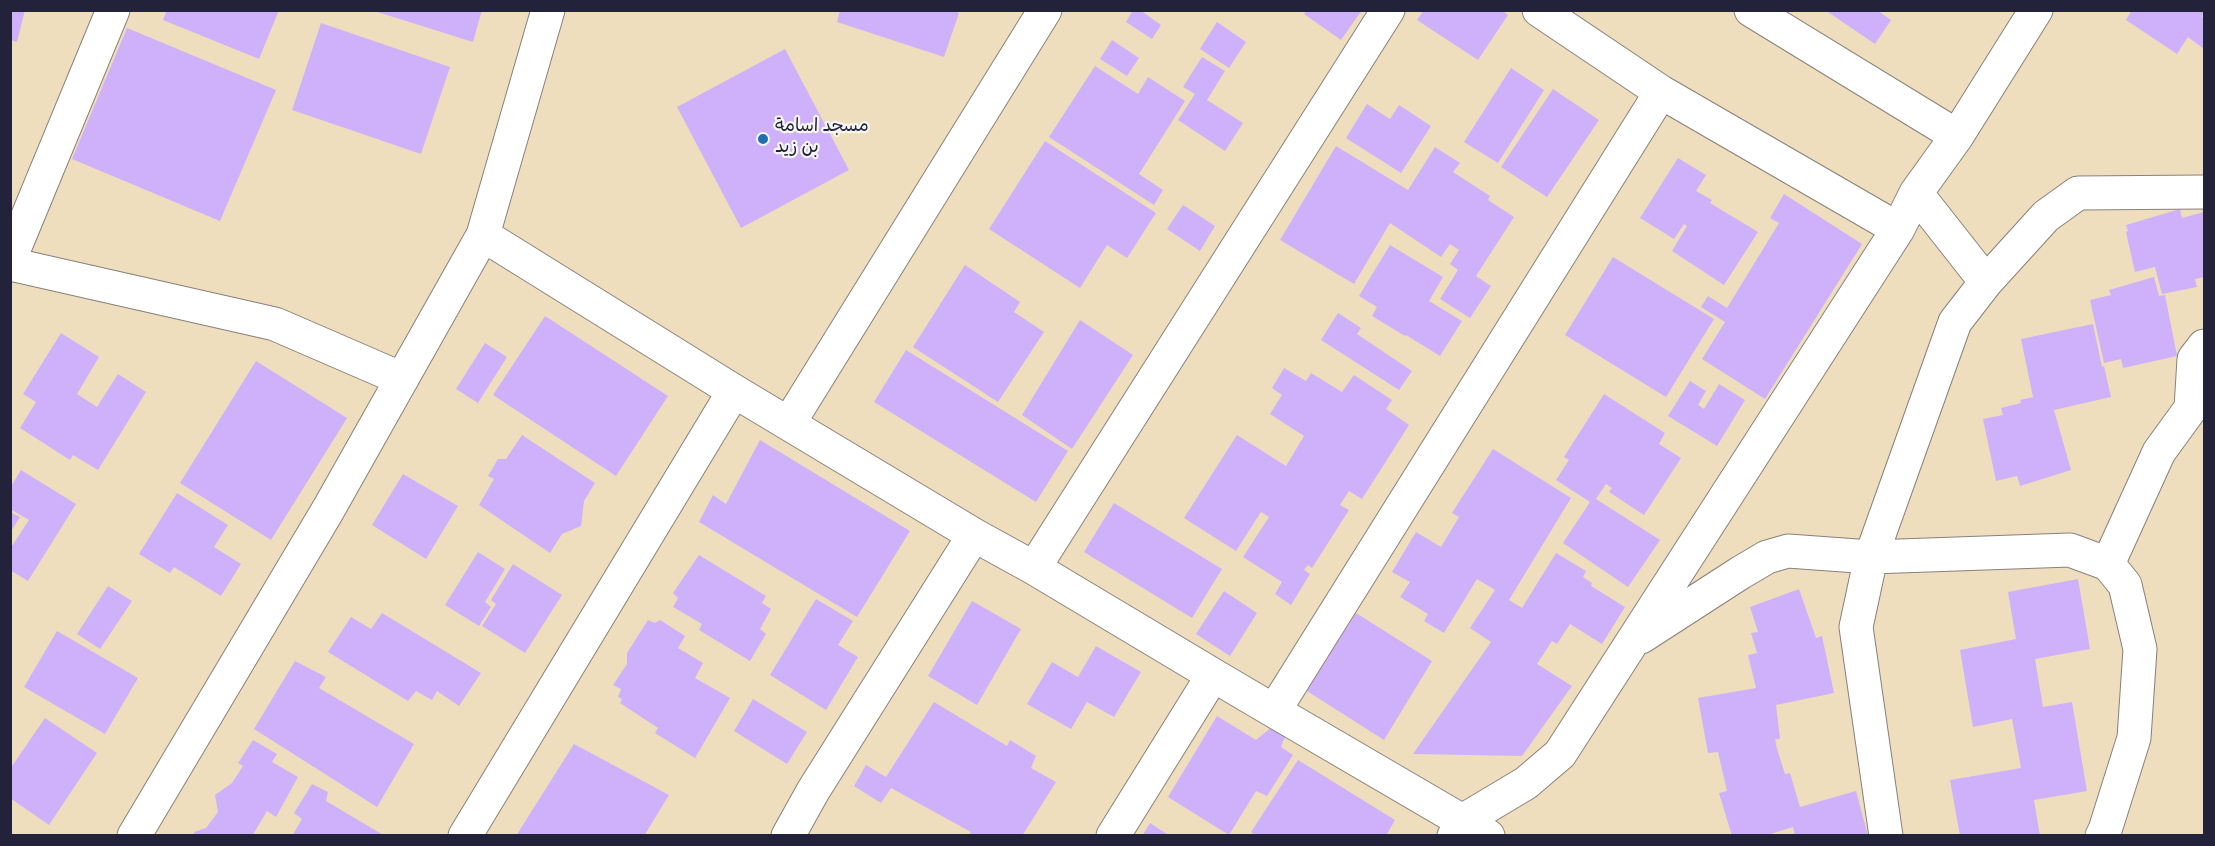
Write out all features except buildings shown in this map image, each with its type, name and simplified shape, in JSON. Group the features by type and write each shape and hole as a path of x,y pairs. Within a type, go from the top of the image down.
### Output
{"street":[{"path":"10,259 113,10"},
{"path":"134,836 328,510 483,235 548,10"},
{"path":"789,423 1045,10"},
{"path":"1034,568 1388,10"},
{"path":"1539,10 1661,92 1898,229"},
{"path":"1751,10 1957,136"},
{"path":"483,235 734,392 1274,711 1468,830 1560,754 1898,229 1916,193 1957,136 2036,10"},
{"path":"1274,711 1661,92"},
{"path":"1886,836 1856,627 1871,557 1955,322 1986,282 2046,216 2078,193 2205,192"},
{"path":"1916,193 1986,282"},
{"path":"10,264 275,324 402,379"},
{"path":"2108,564 2159,452 2191,408 2194,358 2205,346"},
{"path":"465,836 734,392"},
{"path":"788,836 813,791 974,535"},
{"path":"1632,642 1767,557 1788,551 1871,557 2070,550 2108,564 2125,585 2140,649 2134,738 2102,836"},
{"path":"1113,836 1213,675"}],"place":[{"name":"مسجد اسامة بن زيد","path":"763,139"}]}
